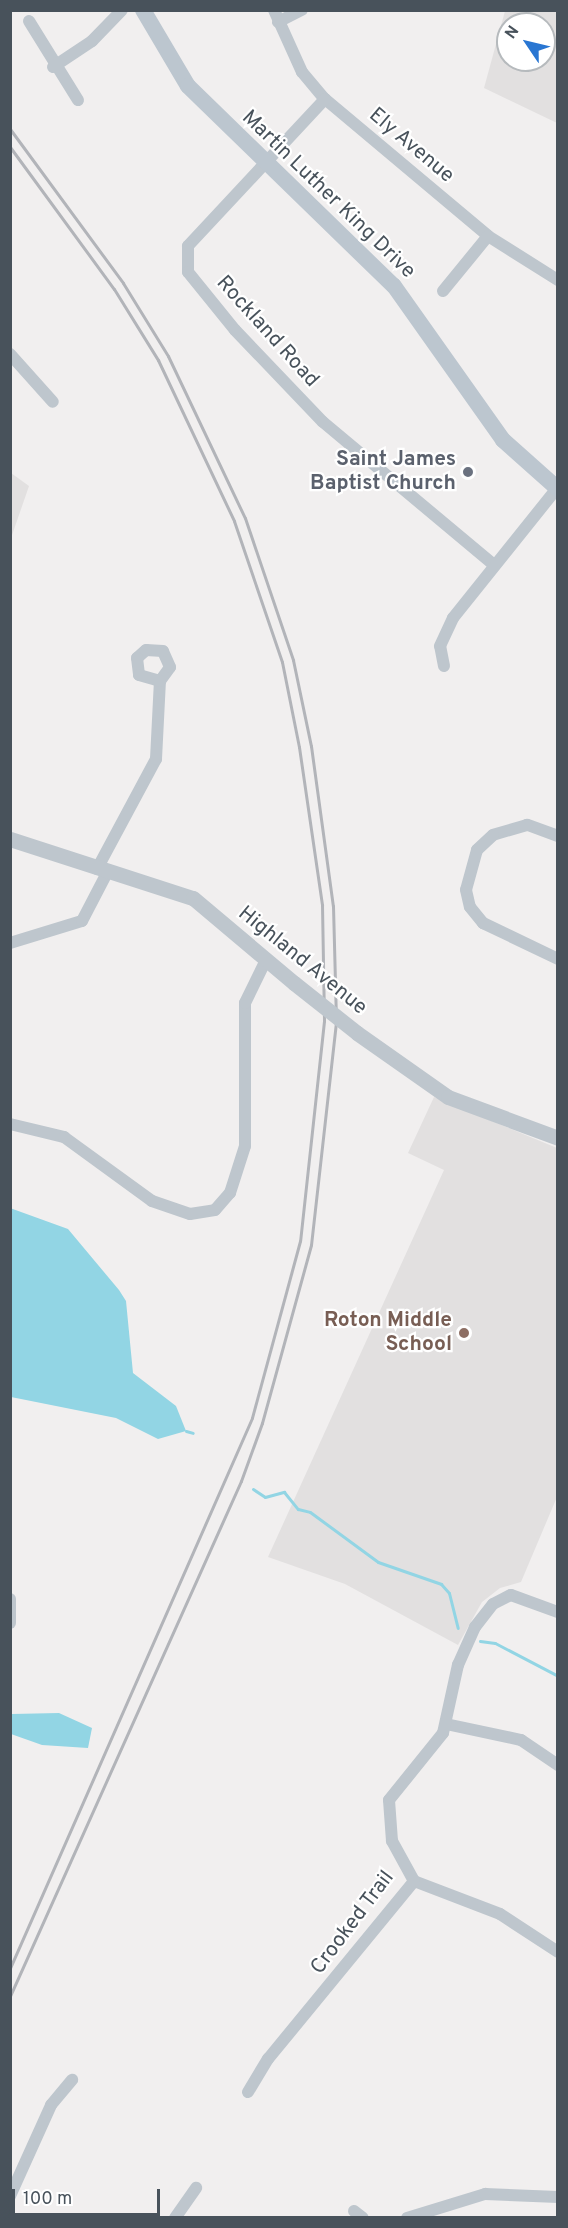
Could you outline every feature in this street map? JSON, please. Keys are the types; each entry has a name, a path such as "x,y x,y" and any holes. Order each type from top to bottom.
{"main road":[{"name":"Martin Luther King Drive","path":"143,10 188,86 394,286 503,440 557,489"}],"street":[{"path":"53,67 92,41 122,10"},
{"path":"276,16 302,10"},
{"name":"Ely Avenue","path":"276,16 302,72 325,99 488,236 558,280"},
{"path":"29,21 53,67 78,100"},
{"name":"Rockland Road","path":"325,99 268,165 188,246 188,272 235,330 324,422 493,564"},
{"path":"443,291 488,236"},
{"path":"10,354 53,402"},
{"path":"444,666 440,646 453,618 493,564 557,489"},
{"path":"10,943 82,921 102,871 156,759 160,681"},
{"path":"558,836 527,825 493,836 477,849 466,890 470,907 483,923 558,959"},
{"name":"Highland Avenue","path":"10,839 102,871 193,898 357,1033 448,1096 558,1138"},
{"path":"10,1124 64,1137 171,1209 198,1214 215,1210 230,1193 245,1146 245,1003 266,960"},
{"name":"Crooked Trail","path":"248,2092 268,2059 414,1881 392,1841 389,1800 446,1724 458,1665 475,1627 493,1604 511,1595 558,1612"},
{"path":"10,1599 10,1623"},
{"path":"446,1724 521,1740 558,1766"},
{"path":"414,1881 500,1914 558,1952"},
{"path":"10,2196 51,2105 72,2080"},
{"path":"175,2217 196,2188"},
{"path":"407,2217 485,2194 558,2197"}],"shaded area":[{"path":"505,11 557,11 557,123 484,88 496,44 496,72 556,72 556,12"},
{"path":"11,473 29,486 11,538"},
{"name":"Roton Middle School","path":"434,1097 557,1148 557,1497 521,1582 500,1588 482,1602 458,1645 345,1584 268,1557 444,1170 408,1153"}],"water":[{"path":"10,1208 68,1229 119,1290 126,1301 133,1373 176,1406 186,1431 158,1439 116,1418 11,1397"},
{"path":"59,1713 92,1728 88,1748 42,1745 11,1734 12,1714"}],"waterway":[{"path":"186,1431 193,1433"},
{"path":"253,1489 265,1497 284,1492 298,1509 310,1512 378,1562 441,1584 449,1593 458,1628"},
{"path":"480,1641 495,1643 558,1676"}],"railway":[{"path":"10,129 123,283 168,356 245,518 293,660 311,746 333,906 336,1022 311,1245 262,1423 241,1481 10,1996"},
{"path":"10,147 114,289 158,360 234,521 282,662 299,747 322,905 324,1021 300,1241 252,1418 10,1968"}],"place":[{"name":"Saint James Baptist Church","path":"468,472"},
{"name":"Roton Middle School","path":"464,1333"}]}
